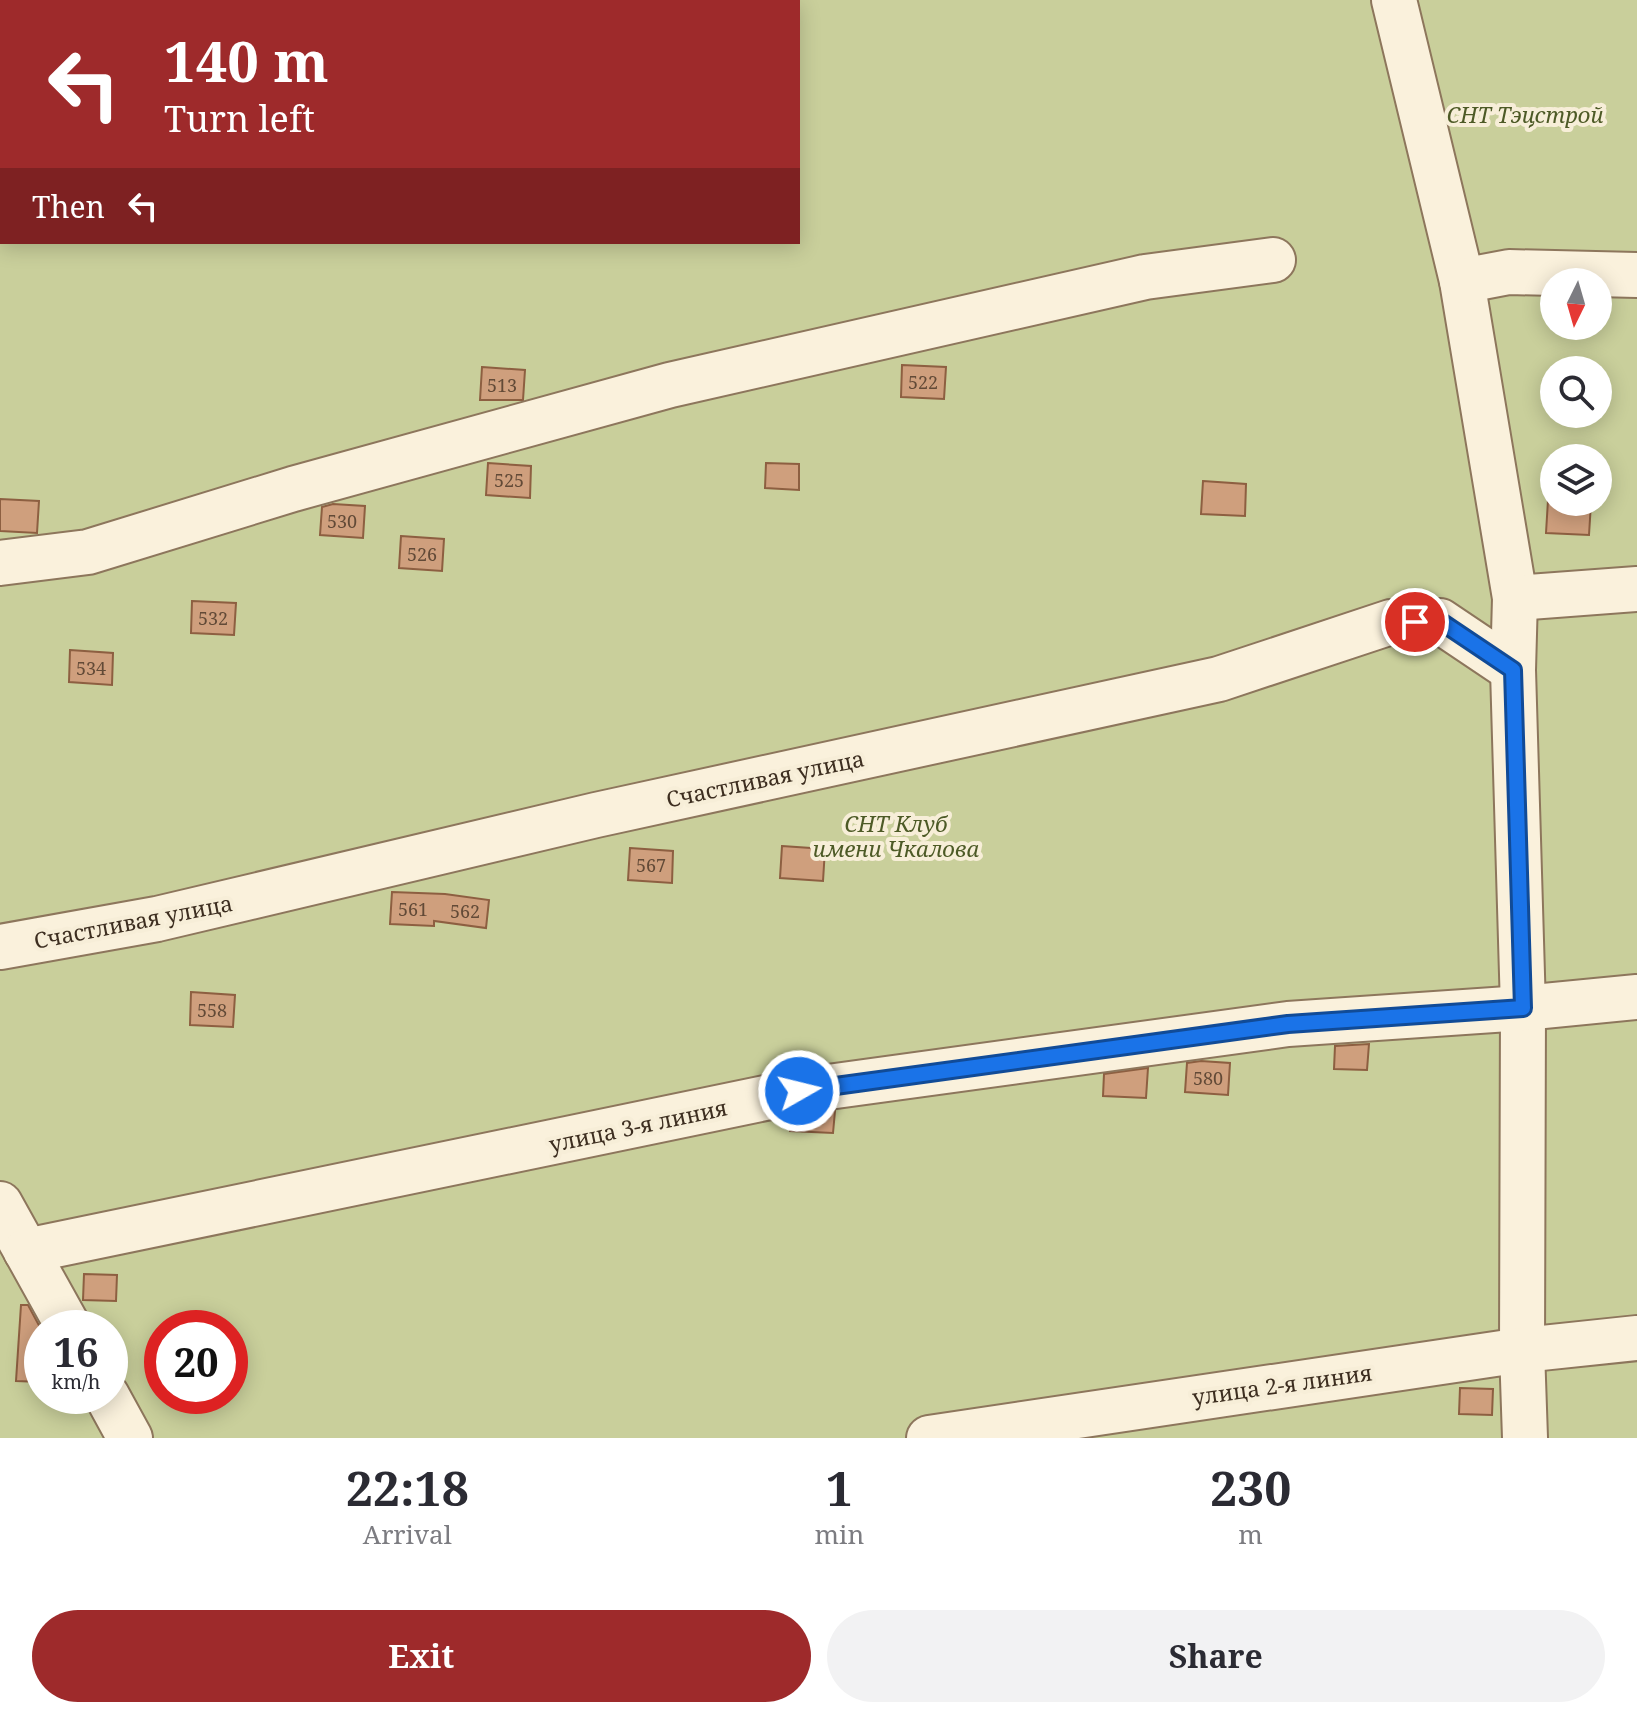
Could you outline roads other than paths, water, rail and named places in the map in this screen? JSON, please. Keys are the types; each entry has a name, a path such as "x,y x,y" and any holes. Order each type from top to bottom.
{"street":[{"path":"1394,0 1462,281 1515,598 1513,670 1523,1008 1522,1350 1525,1438"},
{"path":"0,563 88,552 293,489 670,385 1145,277 1273,260"},
{"path":"1462,281 1509,272 1637,275"},
{"path":"1515,598 1637,589"},
{"name":"Счастливая улица","path":"0,947 157,919 596,815 1219,679 1391,622 1440,621 1513,670"},
{"name":"улица 3-я линия","path":"26,1251 799,1091 1288,1024 1637,997"},
{"path":"0,1204 59,1310"},
{"name":"улица 2-я линия","path":"929,1438 1522,1350 1637,1338"},
{"path":"117,1414 130,1438"}],"park label":[{"name":"СНТ Тэцстрой","path":"1525,114"},
{"name":"СНТ Клуб имени Чкалова","path":"896,836"}]}
